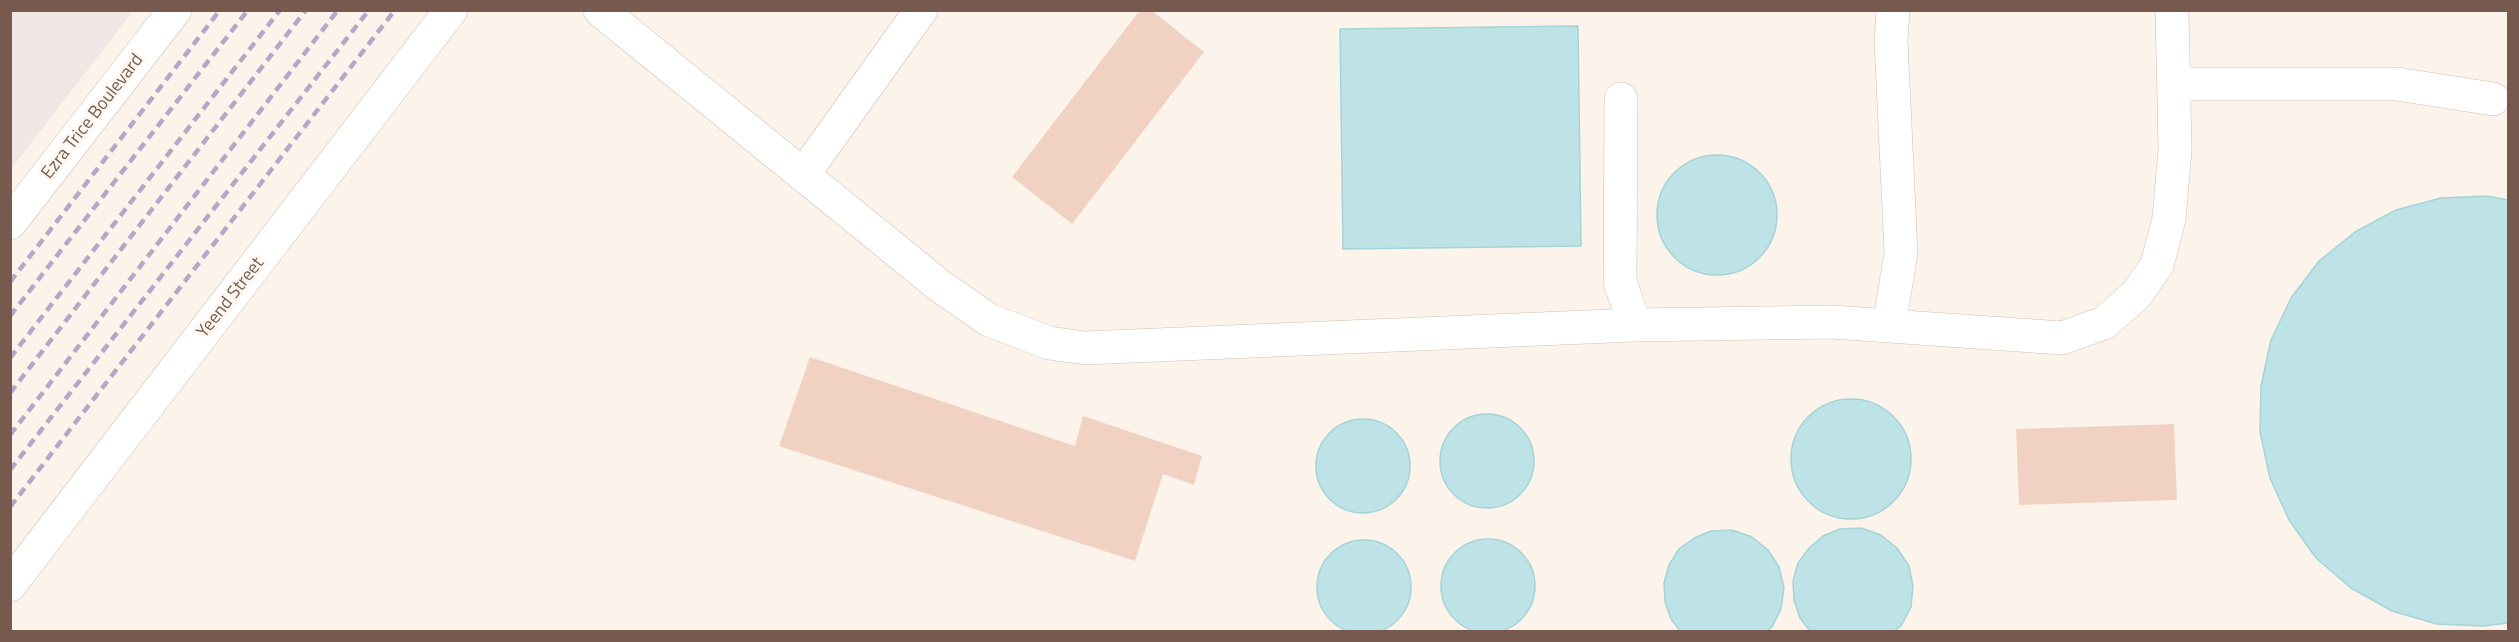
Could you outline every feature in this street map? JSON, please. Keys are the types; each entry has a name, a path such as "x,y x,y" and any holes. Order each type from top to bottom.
{"street":[{"name":"Ezra Trice Boulevard","path":"10,223 175,10"},
{"name":"Yeend Street","path":"10,585 452,10"},
{"path":"600,10 940,286 989,320 1049,343 1085,348 1635,325 1832,322 2062,338 2104,323 2136,295 2157,265 2169,219 2175,150 2172,10"},
{"path":"803,175 921,10"},
{"path":"1889,326 1901,253 1891,41 1893,10"},
{"path":"2174,84 2397,84 2493,99"},
{"path":"1621,99 1620,282 1635,325"}],"shaded area":[{"path":"10,11 133,11 11,169"}],"water":[{"path":"1578,26 1581,246 1343,249 1340,29"},
{"path":"1717,155 1740,160 1759,173 1772,192 1777,215 1772,238 1759,257 1740,270 1717,275 1694,270 1675,257 1662,238 1657,215 1662,192 1675,173 1694,160"},
{"path":"2487,196 2508,200 2508,623 2483,626 2437,624 2392,611 2351,588 2316,558 2289,520 2270,478 2260,432 2261,386 2271,340 2291,298 2319,261 2355,232 2396,210 2441,198"},
{"path":"1851,399 1874,404 1893,417 1906,436 1911,459 1906,482 1893,501 1874,514 1851,519 1828,514 1809,501 1796,482 1791,459 1796,436 1809,417 1828,404"},
{"path":"1487,414 1505,418 1520,428 1530,443 1534,461 1530,479 1520,494 1505,504 1487,508 1469,504 1454,494 1444,479 1440,461 1444,443 1454,428 1469,418"},
{"path":"1363,419 1381,423 1396,433 1406,448 1410,466 1406,484 1396,499 1381,509 1363,513 1345,509 1330,499 1320,484 1316,466 1320,448 1330,433 1345,423"},
{"path":"1861,528 1881,535 1897,548 1909,566 1913,586 1911,607 1901,626 1894,631 1810,631 1800,618 1794,600 1793,581 1798,563 1809,548 1823,536 1840,529"},
{"path":"1732,530 1752,537 1768,550 1779,567 1784,588 1781,609 1772,627 1767,631 1680,631 1671,619 1665,602 1664,583 1669,565 1679,549 1694,538 1711,531"},
{"path":"1488,539 1506,543 1521,553 1531,568 1535,586 1531,604 1521,619 1506,629 1488,633 1470,629 1455,619 1445,604 1441,586 1445,568 1455,553 1470,543"},
{"path":"1364,540 1382,544 1397,554 1407,569 1411,587 1407,605 1397,620 1382,630 1364,634 1346,630 1331,620 1321,605 1317,587 1321,569 1331,554 1346,544"}],"building":[{"path":"1140,10 1151,10 1204,52 1072,224 1012,177"},
{"path":"810,357 1075,446 1083,416 1202,456 1194,485 1163,474 1135,561 779,446"},
{"path":"2174,424 2177,500 2019,505 2016,429"}],"railway":[{"path":"10,282 220,10"},
{"path":"10,316 248,10"},
{"path":"10,358 280,10"},
{"path":"10,393 306,10"},
{"path":"10,435 338,10"},
{"path":"10,470 369,10"},
{"path":"10,507 395,10"}]}
